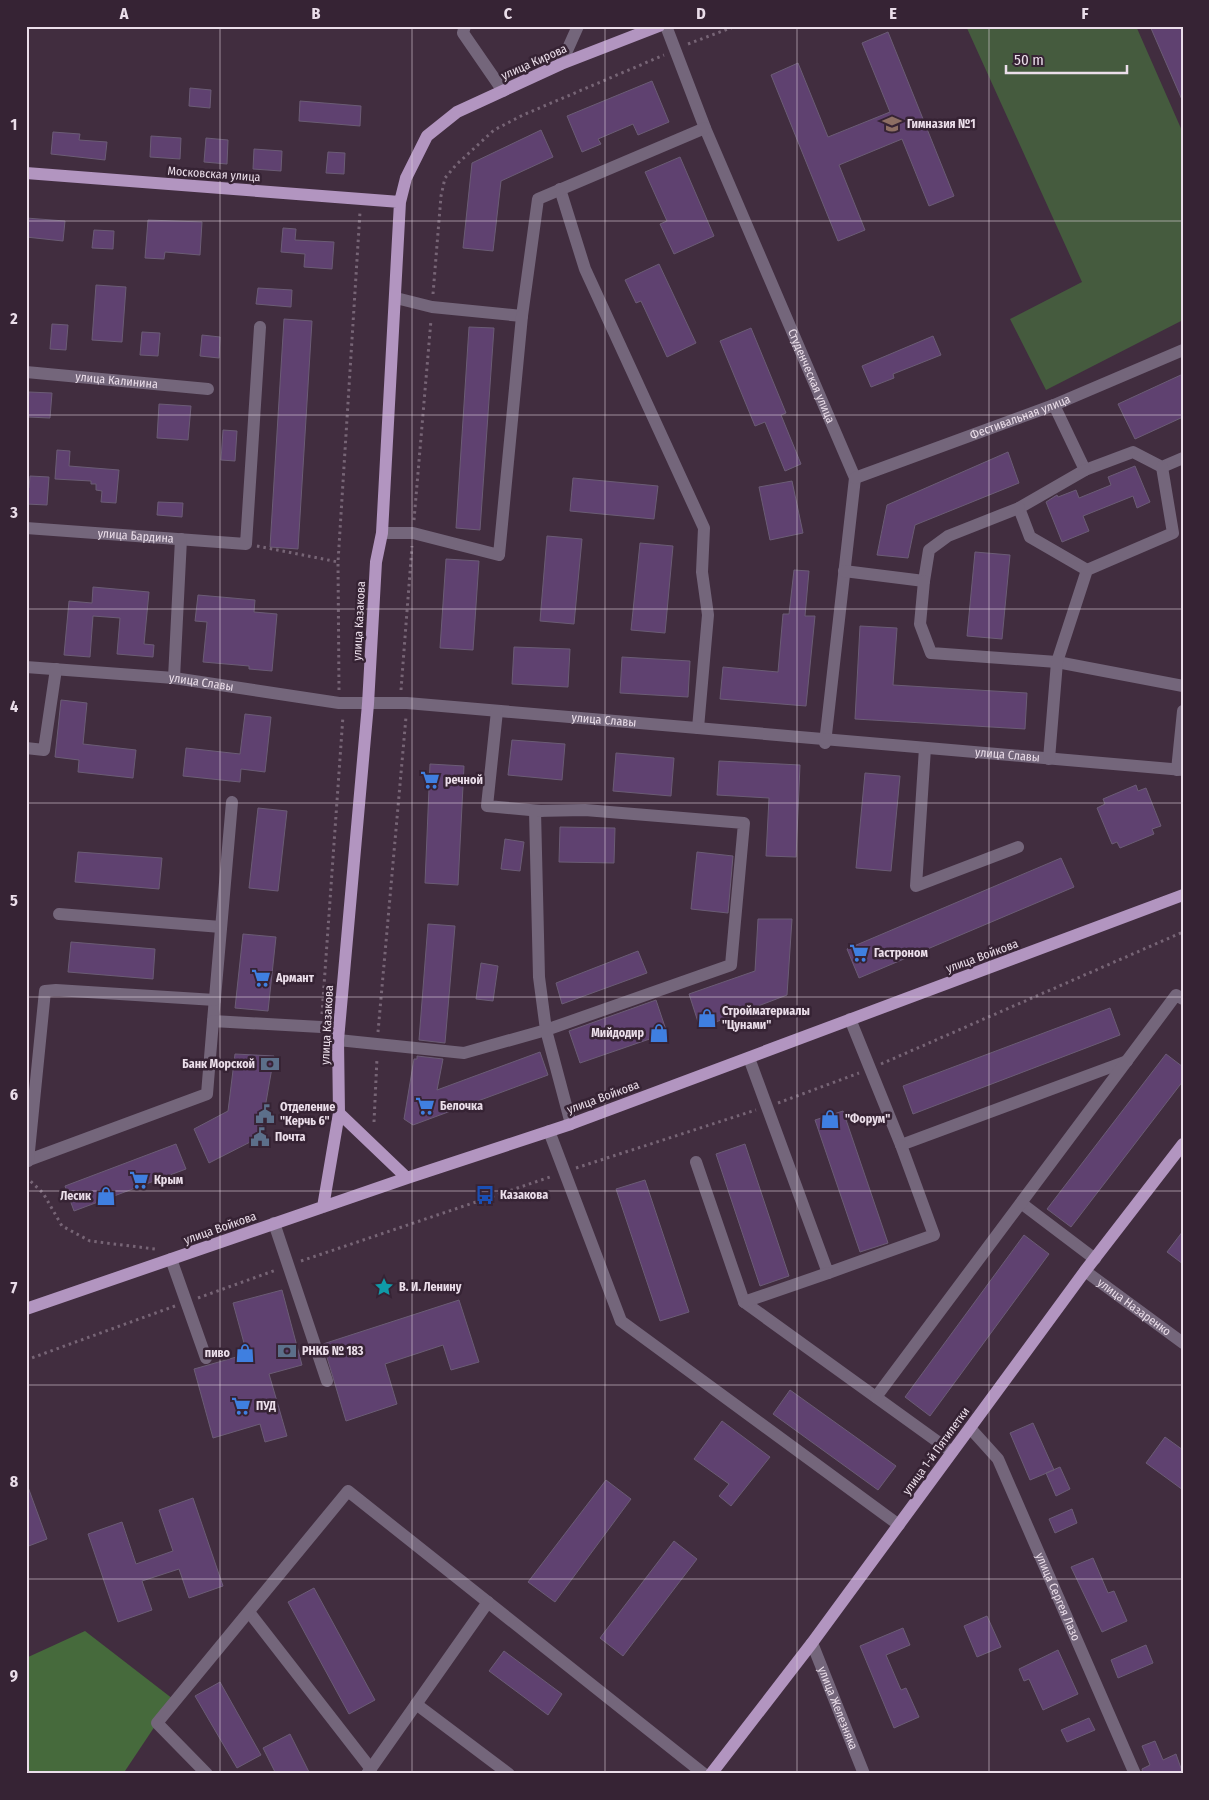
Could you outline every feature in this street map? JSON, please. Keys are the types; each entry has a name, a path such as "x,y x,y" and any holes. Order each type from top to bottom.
{"main road":[{"name":"улица Кирова","path":"426,136 457,112 560,64 659,26"},
{"name":"улица Казакова","path":"323,1207 339,1113 338,1034 368,704 376,562 382,533 400,202 406,178 426,136"},
{"name":"Московская улица","path":"26,173 400,202"},
{"name":"улица Войкова","path":"26,1309 274,1223 571,1124 749,1058 850,1018 1183,895"},
{"path":"339,1113 407,1178"},
{"name":"улица 1-й Пятилетки","path":"711,1774 812,1642 1085,1271 1183,1144"}],"street":[{"path":"560,64 578,26"},
{"name":"Студенческая улица","path":"666,26 705,128 855,478 825,741"},
{"path":"464,30 503,91"},
{"path":"382,533 413,533 499,555 522,316 538,199 705,128"},
{"path":"560,190 585,269 704,528 702,572 708,615 698,728"},
{"path":"396,298 432,307 522,316"},
{"path":"246,544 260,327"},
{"name":"Фестивальная улица","path":"855,478 1054,405 1183,350"},
{"name":"улица Калинина","path":"26,372 208,389"},
{"path":"1054,405 1085,470"},
{"path":"1162,467 1133,452 1085,470 1019,508 948,536 929,550 920,624 931,653 1058,662 1183,686"},
{"path":"1162,467 1183,458"},
{"path":"1049,758 1058,662 1088,570 1173,532 1162,467"},
{"path":"1019,508 1030,537 1088,570"},
{"name":"улица Бардина","path":"26,528 246,544"},
{"path":"174,678 181,539"},
{"path":"844,571 924,581"},
{"name":"улица Славы","path":"26,666 174,678 339,704 407,703 825,741 1180,770"},
{"path":"26,748 44,750 56,669"},
{"path":"497,711 487,806 544,811"},
{"path":"1180,770 1183,711"},
{"path":"925,748 916,886 1018,847"},
{"path":"215,1000 56,990 45,991 27,1161 206,1094 215,1000 232,802"},
{"path":"213,1021 321,1027 338,1034 378,1043 464,1053 546,1030 731,965 744,823 585,810 535,811 539,977 546,1030 571,1124"},
{"path":"60,914 221,927"},
{"path":"876,1397 1176,995 1183,999"},
{"path":"744,1302 934,1235 850,1018"},
{"path":"749,1058 828,1273"},
{"path":"901,1146 1127,1061"},
{"path":"549,1131 621,1321 898,1525"},
{"path":"696,1162 744,1302 952,1452"},
{"path":"1021,1203 1095,1259"},
{"path":"274,1223 327,1381"},
{"path":"171,1259 206,1358"},
{"name":"улица Назаренко","path":"1085,1271 1183,1343"},
{"name":"улица Сергея Лазо","path":"970,1428 998,1459 1135,1774"},
{"path":"208,1774 157,1723 348,1491 704,1774"},
{"path":"249,1612 369,1771 488,1602"},
{"name":"улица Железняка","path":"812,1642 864,1774"},
{"path":"416,1704 509,1774"}],"path":[{"path":"374,1122 378,1043 407,703 400,692 441,196 445,178 456,165 494,130 516,118 675,49 736,26"},
{"path":"321,1027 344,720 339,704 338,562 361,199"},
{"path":"246,544 338,562"},
{"path":"26,1360 289,1265 768,1106 871,1069 1183,932"},
{"path":"26,1177 43,1193 62,1226 90,1241 159,1250"}],"green space":[{"path":"966,26 1136,26 1183,133 1183,320 1046,390 1010,319 1082,282"},
{"path":"85,1631 173,1699 123,1774 26,1774 26,1658"}],"building":[{"path":"1150,26 1180,26 1183,34 1183,102"},
{"name":"Гимназия №1","path":"888,32 954,196 929,206 902,139 839,165 865,230 838,241 771,75 798,63 828,137 890,112 862,43"},
{"path":"652,81 669,122 638,135 633,124 598,139 601,144 582,152 567,116"},
{"path":"190,88 211,90 210,108 189,106"},
{"path":"300,101 361,106 360,126 299,121"},
{"path":"541,130 553,157 501,181 493,251 463,248 472,163"},
{"path":"53,132 80,134 79,140 107,142 105,160 51,154"},
{"path":"151,136 181,138 180,159 150,157"},
{"path":"206,138 228,140 227,164 204,162"},
{"path":"254,149 282,151 281,171 253,169"},
{"path":"328,152 345,153 344,174 326,173"},
{"path":"680,157 714,236 674,254 660,224 667,221 645,172"},
{"path":"26,218 65,221 63,241 26,237"},
{"path":"148,220 202,222 200,255 165,252 164,259 145,258"},
{"path":"283,228 296,229 295,240 334,242 332,269 304,267 305,254 281,252"},
{"path":"94,230 114,231 113,249 92,248"},
{"path":"659,264 696,343 667,357 641,301 636,303 625,280"},
{"path":"96,285 126,287 122,342 92,340"},
{"path":"258,288 292,290 291,307 256,304"},
{"path":"284,319 312,321 298,549 270,547"},
{"path":"52,324 68,325 66,350 50,349"},
{"path":"469,327 494,328 480,530 456,528"},
{"path":"751,328 786,413 781,415 801,464 785,471 765,422 755,426 720,341"},
{"path":"142,332 160,333 158,356 140,355"},
{"path":"202,335 220,337 219,358 200,356"},
{"path":"933,336 941,355 893,374 894,378 871,387 862,366"},
{"path":"1183,374 1183,417 1135,439 1118,404"},
{"path":"29,392 52,393 50,418 27,417"},
{"path":"159,404 191,406 188,440 157,438"},
{"path":"223,430 237,431 235,461 221,460"},
{"path":"57,450 70,451 69,466 119,470 116,503 101,502 102,491 96,490 96,484 91,484 91,481 55,479"},
{"path":"1008,452 1019,483 915,525 908,558 877,555 887,505"},
{"path":"1135,466 1150,502 1137,508 1133,496 1083,516 1089,531 1062,542 1046,502 1057,495 1058,497 1076,490 1079,498 1111,485 1108,477"},
{"path":"30,476 49,477 47,505 26,504 26,488 29,488"},
{"path":"573,478 658,486 654,519 570,511"},
{"path":"792,481 803,533 770,540 759,487"},
{"path":"158,502 183,503 182,517 157,515"},
{"path":"547,536 582,539 574,624 540,621"},
{"path":"640,543 673,546 665,633 631,630"},
{"path":"975,552 1010,555 1002,639 967,636"},
{"path":"446,559 479,561 473,650 440,648"},
{"path":"794,570 809,571 805,616 815,616 806,706 720,699 723,667 778,672 783,614 789,614"},
{"path":"93,587 149,592 144,644 154,645 153,657 117,654 120,618 93,616 90,657 64,655 69,601 92,603"},
{"path":"198,595 255,600 254,612 277,614 272,671 249,669 249,666 203,662 207,622 195,621"},
{"path":"860,626 897,628 893,685 1027,693 1025,729 855,719"},
{"path":"514,647 570,649 568,687 512,684"},
{"path":"622,657 690,661 688,697 620,693"},
{"path":"61,700 87,703 83,744 136,750 133,778 78,772 79,760 55,757"},
{"path":"245,714 271,717 265,772 241,769 240,782 183,776 186,748 240,754"},
{"path":"512,740 565,744 562,780 508,775"},
{"path":"616,753 674,758 671,796 613,791"},
{"path":"719,761 800,765 796,857 766,856 769,798 717,795"},
{"path":"430,764 464,766 458,885 425,883"},
{"path":"865,773 900,776 891,871 856,868"},
{"path":"1136,785 1138,791 1146,788 1161,826 1152,829 1154,834 1120,848 1117,842 1112,844 1097,808 1105,804 1103,799"},
{"path":"258,808 287,811 278,891 249,888"},
{"path":"560,827 615,828 614,863 559,862"},
{"path":"505,839 524,842 520,871 501,869"},
{"path":"78,852 162,858 159,889 75,882"},
{"path":"697,852 733,856 728,913 691,909"},
{"path":"1061,858 1074,887 859,978 847,949"},
{"path":"758,919 792,919 787,995 700,1028 689,994 755,971"},
{"path":"428,924 455,926 445,1043 419,1040"},
{"path":"243,934 276,937 268,1011 235,1008"},
{"path":"71,942 155,949 153,979 68,972"},
{"path":"638,951 647,973 562,1004 556,983"},
{"path":"481,963 498,966 493,1001 476,999"},
{"path":"656,1000 667,1033 580,1063 569,1031"},
{"path":"1110,1008 1120,1035 913,1114 903,1086"},
{"path":"540,1052 548,1075 413,1125 404,1119 414,1059 417,1059 417,1056 443,1059 437,1090"},
{"path":"235,1054 274,1056 260,1137 209,1163 194,1129 228,1111"},
{"path":"1166,1054 1183,1067 1183,1081 1071,1227 1047,1209"},
{"path":"843,1111 888,1243 860,1252 815,1120"},
{"path":"176,1144 186,1169 74,1211 65,1186"},
{"path":"745,1144 789,1276 760,1286 716,1154"},
{"path":"645,1180 689,1312 660,1321 616,1189"},
{"path":"1183,1231 1183,1264 1167,1252"},
{"path":"1024,1235 1049,1254 930,1416 905,1397"},
{"path":"282,1290 302,1365 269,1374 287,1436 265,1442 260,1424 213,1438 194,1369 247,1354 233,1303"},
{"path":"459,1300 479,1362 451,1370 443,1345 385,1364 397,1404 346,1421 323,1344"},
{"path":"790,1390 896,1466 878,1490 773,1414"},
{"path":"722,1421 770,1457 731,1506 719,1496 729,1484 694,1459"},
{"path":"1033,1423 1054,1470 1030,1480 1010,1433"},
{"path":"1165,1437 1183,1450 1183,1490 1146,1463"},
{"path":"1060,1467 1070,1489 1056,1496 1046,1473"},
{"path":"606,1480 631,1499 555,1602 528,1582"},
{"path":"28,1487 47,1539 26,1547 26,1488"},
{"path":"193,1498 223,1586 189,1598 179,1569 142,1581 152,1610 118,1622 88,1534 122,1522 136,1564 173,1551 159,1510"},
{"path":"1072,1509 1077,1523 1055,1533 1049,1519"},
{"path":"674,1541 697,1559 623,1656 600,1638"},
{"path":"1093,1558 1108,1593 1114,1591 1127,1621 1102,1632 1071,1567"},
{"path":"314,1588 375,1700 349,1714 288,1602"},
{"path":"987,1616 1001,1647 977,1657 964,1626"},
{"path":"903,1628 910,1645 886,1655 901,1690 906,1688 919,1717 894,1728 860,1646"},
{"path":"1146,1645 1153,1663 1118,1678 1111,1660"},
{"path":"1058,1650 1078,1694 1043,1710 1029,1679 1024,1681 1019,1669"},
{"path":"504,1651 562,1694 548,1715 489,1671"},
{"path":"220,1682 261,1755 237,1768 195,1696"},
{"path":"1089,1718 1095,1730 1067,1742 1061,1730"},
{"path":"290,1734 310,1774 276,1774 263,1748"},
{"path":"1155,1741 1163,1760 1176,1754 1183,1774 1143,1774 1142,1769 1150,1765 1142,1746"}],"place":[{"name":"Гимназия №1","path":"892,124"},
{"name":"речной","path":"430,780"},
{"name":"Гастроном","path":"859,953"},
{"name":"Армант","path":"261,978"},
{"name":"Стройматериалы \"Цунами\"","path":"707,1018"},
{"name":"Мийдодир","path":"659,1033"},
{"name":"Банк Морской","path":"270,1064"},
{"name":"Белочка","path":"425,1106"},
{"name":"Отделение \"Керчь 6\"","path":"265,1114"},
{"name":"\"Форум\"","path":"830,1119"},
{"name":"Почта","path":"260,1137"},
{"name":"Крым","path":"139,1180"},
{"name":"Казакова","path":"485,1195"},
{"name":"Лесик","path":"106,1196"},
{"name":"В. И. Ленину","path":"384,1287"},
{"name":"РНКБ № 183","path":"287,1351"},
{"name":"пиво","path":"245,1353"},
{"name":"ПУД","path":"241,1406"}]}
